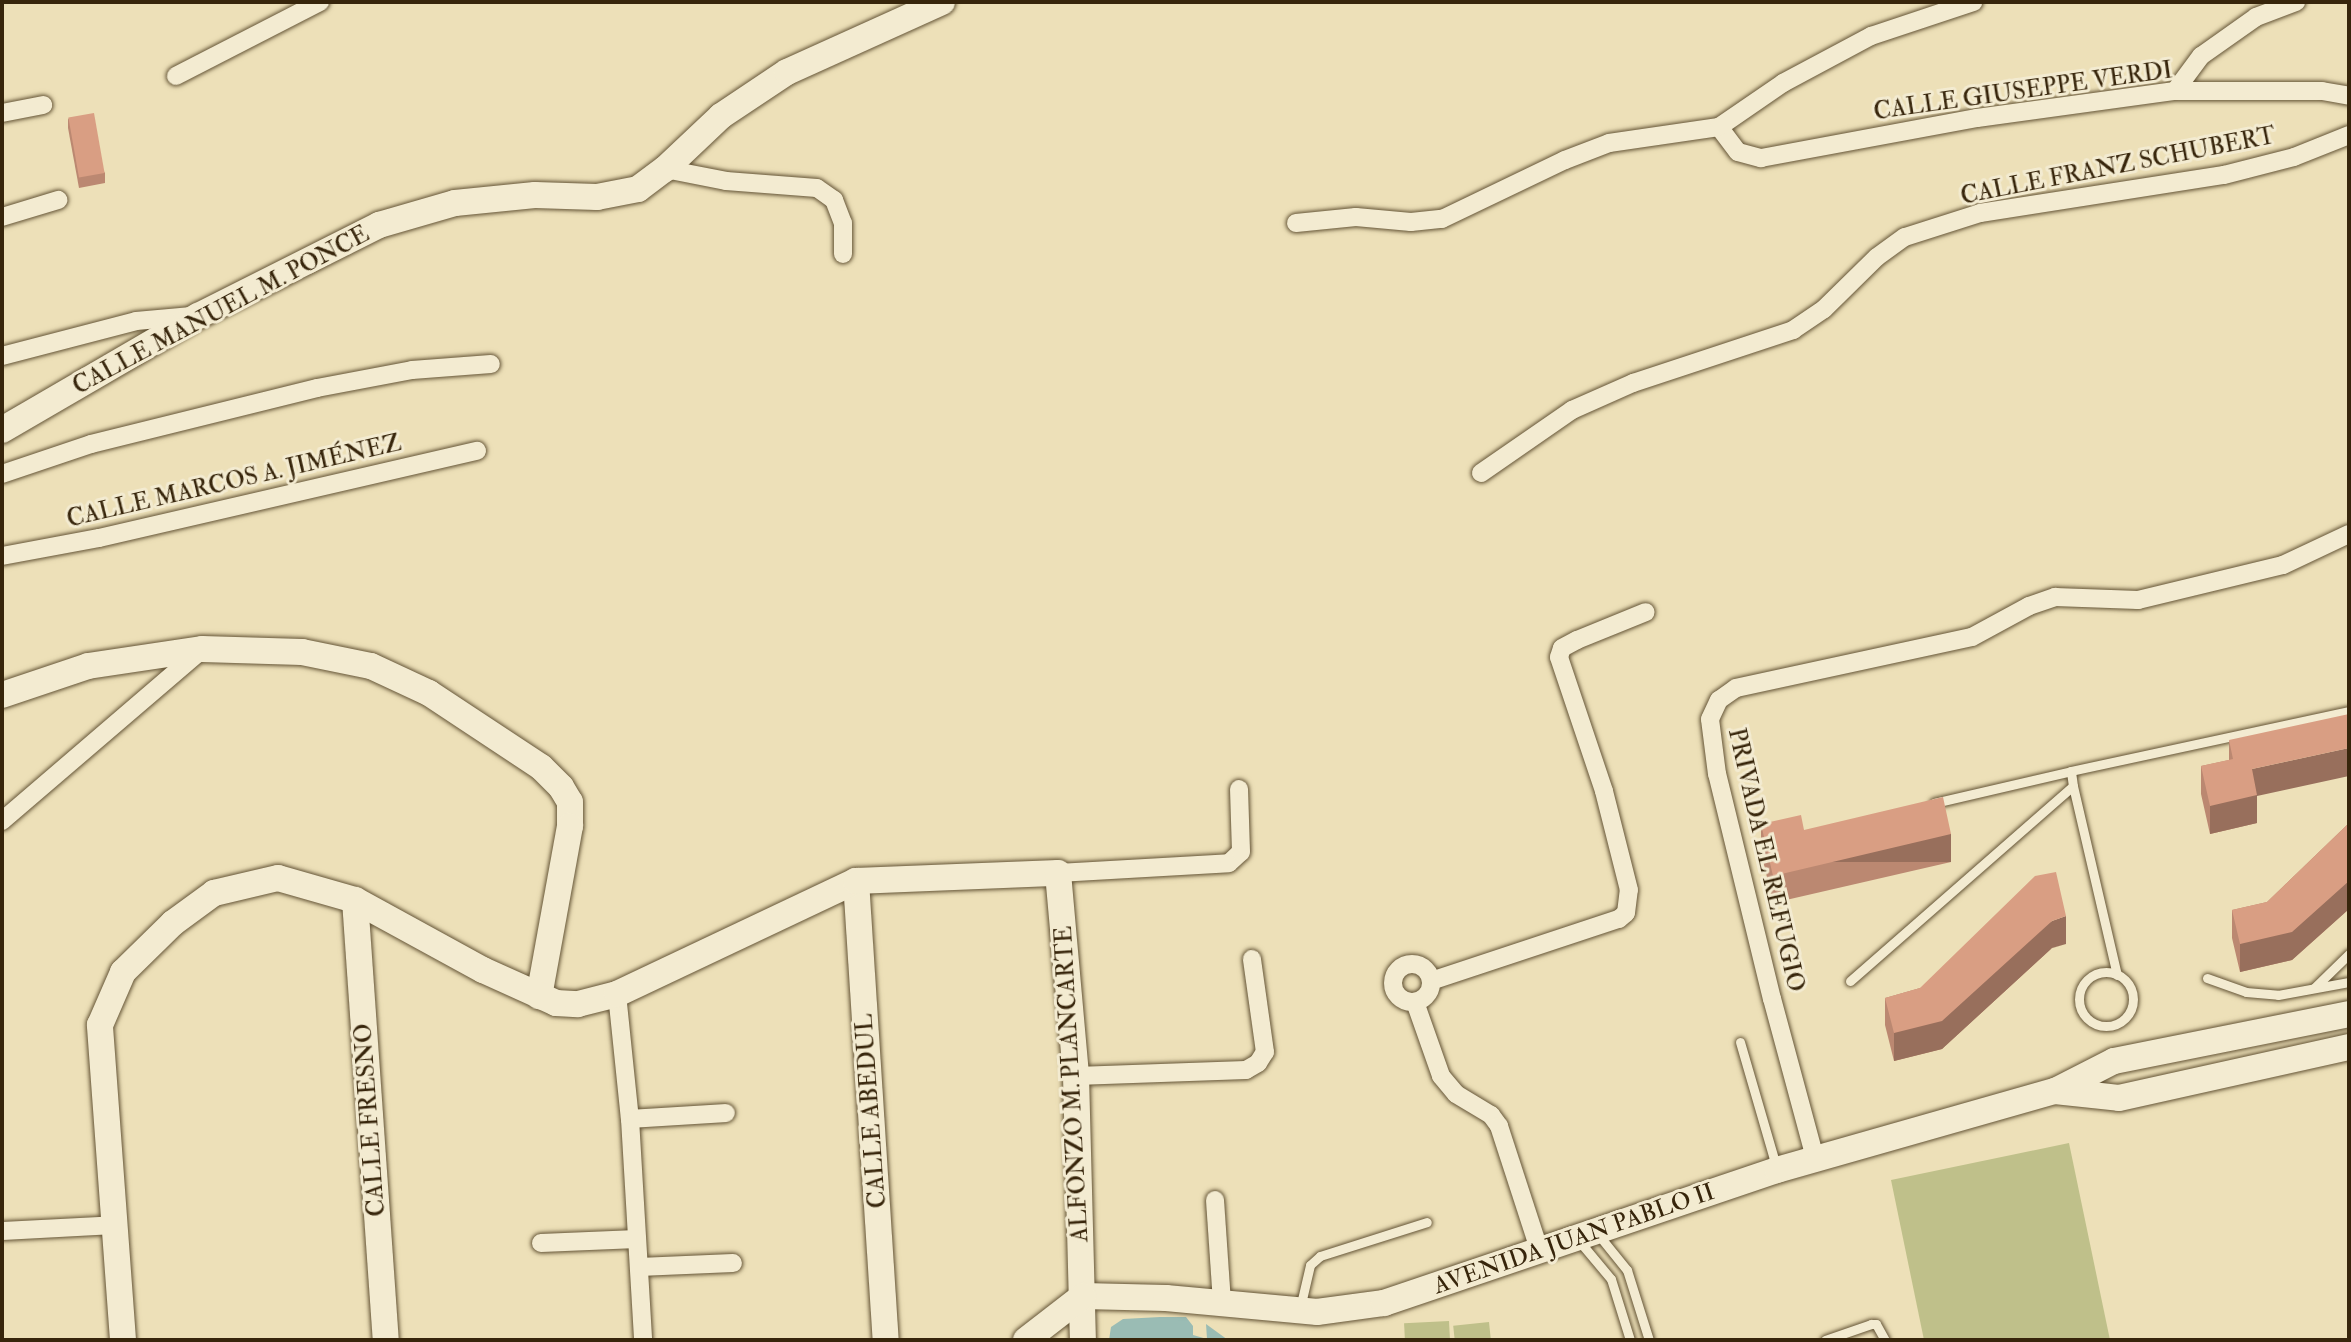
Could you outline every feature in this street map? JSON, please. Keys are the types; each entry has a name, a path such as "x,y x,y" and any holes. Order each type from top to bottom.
{"street":[{"path":"176,76 320,2"},
{"path":"665,169 721,116 787,72 942,2"},
{"path":"1296,223 1356,217 1411,222 1442,219 1565,160 1609,143 1719,127 1783,83 1871,36 1973,2"},
{"path":"2175,91 2201,56 2256,17 2296,2"},
{"name":"CALLE GIUSEPPE VERDI","path":"1719,127 1738,152 1761,158 1977,118 2175,91 2322,91 2349,96"},
{"path":"2,113 43,105"},
{"name":"CALLE FRANZ SCHUBERT","path":"1481,473 1572,410 1633,383 1793,330 1824,309 1877,257 1905,237 1980,213 2224,175 2294,157 2349,135"},
{"path":"665,169 726,181 817,188 834,200 843,223 843,254"},
{"name":"CALLE MANUEL M. PONCE","path":"2,430 198,316 379,225 440,207 535,195 597,197 638,189 665,169"},
{"path":"2,217 58,200"},
{"path":"2,356 136,321 198,316"},
{"path":"2,474 91,444 317,388 412,370 491,364"},
{"name":"CALLE MARCOS A. JIMÉNEZ","path":"2,556 99,538 477,451"},
{"name":"PRIVADA EL REFUGIO","path":"1815,1158 1717,774 1710,719 1719,700 1736,688 1972,637 2029,606 2055,597 2138,600 2283,565 2349,534"},
{"path":"1431,981 1619,919 1626,913 1629,890 1604,791 1559,657 1562,648 1577,640 1646,612"},
{"path":"2,821 118,717 202,649"},
{"path":"2,695 88,666 202,649 302,652 371,666 429,693 541,767 561,787 570,802 570,826 539,996"},
{"path":"123,1340 100,1025 123,972 173,923 214,893 278,878 355,900 483,970 556,1003 578,1004 617,994 856,881 1229,863 1241,852 1239,789"},
{"name":"ALFONZO M. PLANCARTE","path":"1058,873 1076,1076 1083,1340"},
{"name":"CALLE ABEDUL","path":"856,881 886,1340"},
{"name":"CALLE FRESNO","path":"355,900 386,1340"},
{"path":"1076,1076 1246,1070 1258,1063 1265,1052 1252,959"},
{"path":"1408,965 1419,966 1431,981 1429,992 1415,1002 1406,1002 1396,994 1393,982 1397,971 1408,965"},
{"path":"617,994 630,1119 643,1340"},
{"path":"1415,1002 1441,1076 1456,1094 1491,1115 1499,1126 1540,1252"},
{"name":"AVENIDA JUAN PABLO II","path":"1083,1296 1125,1295 1317,1312 1384,1303 1777,1170 2055,1091 2114,1061 2349,1014"},
{"name":"AVENIDA JUAN PABLO II","path":"2055,1091 2119,1098 2349,1047"},
{"path":"630,1119 726,1113"},
{"path":"1215,1200 1222,1304"},
{"path":"2,1231 115,1225"},
{"path":"541,1243 637,1239"},
{"path":"639,1267 733,1263"},
{"path":"1026,1340 1083,1296"}],"lane":[{"path":"1917,807 2349,711"},
{"path":"2071,771 2117,975 2130,987 2129,1013 2107,1026 2090,1022 2080,1007 2080,990 2092,976 2117,975"},
{"path":"1850,981 2073,786"},
{"path":"2314,988 2349,954"},
{"path":"2207,978 2246,992 2278,995 2349,982"},
{"path":"1740,1042 1777,1170"},
{"path":"1300,1311 1310,1265 1320,1256 1427,1222"},
{"path":"1587,1236 1611,1279 1630,1340"},
{"path":"1587,1236 1627,1270 1649,1340"},
{"path":"1825,1340 1876,1324 1885,1340"}],"green space":[{"path":"2069,1143 2110,1340 1924,1340 1891,1180"},
{"path":"1449,1321 1450,1340 1405,1340 1404,1323"},
{"path":"1489,1322 1491,1340 1455,1340 1453,1326"}],"water":[{"path":"1186,1317 1193,1326 1193,1335 1207,1339 1206,1324 1228,1340 1109,1340 1111,1327 1123,1319"}],"building":[{"path":"94,113 105,173 79,178 68,118"},
{"path":"2349,714 2349,748 2252,769 2257,795 2210,806 2201,766 2233,759 2229,740"},
{"path":"1943,797 1951,834 1773,876 1761,824 1801,815 1804,830"},
{"path":"2349,823 2349,881 2292,932 2240,944 2232,910 2267,902"},
{"path":"2056,872 2066,916 2052,921 1942,1021 1894,1033 1885,998 1920,988 2035,876"}]}
